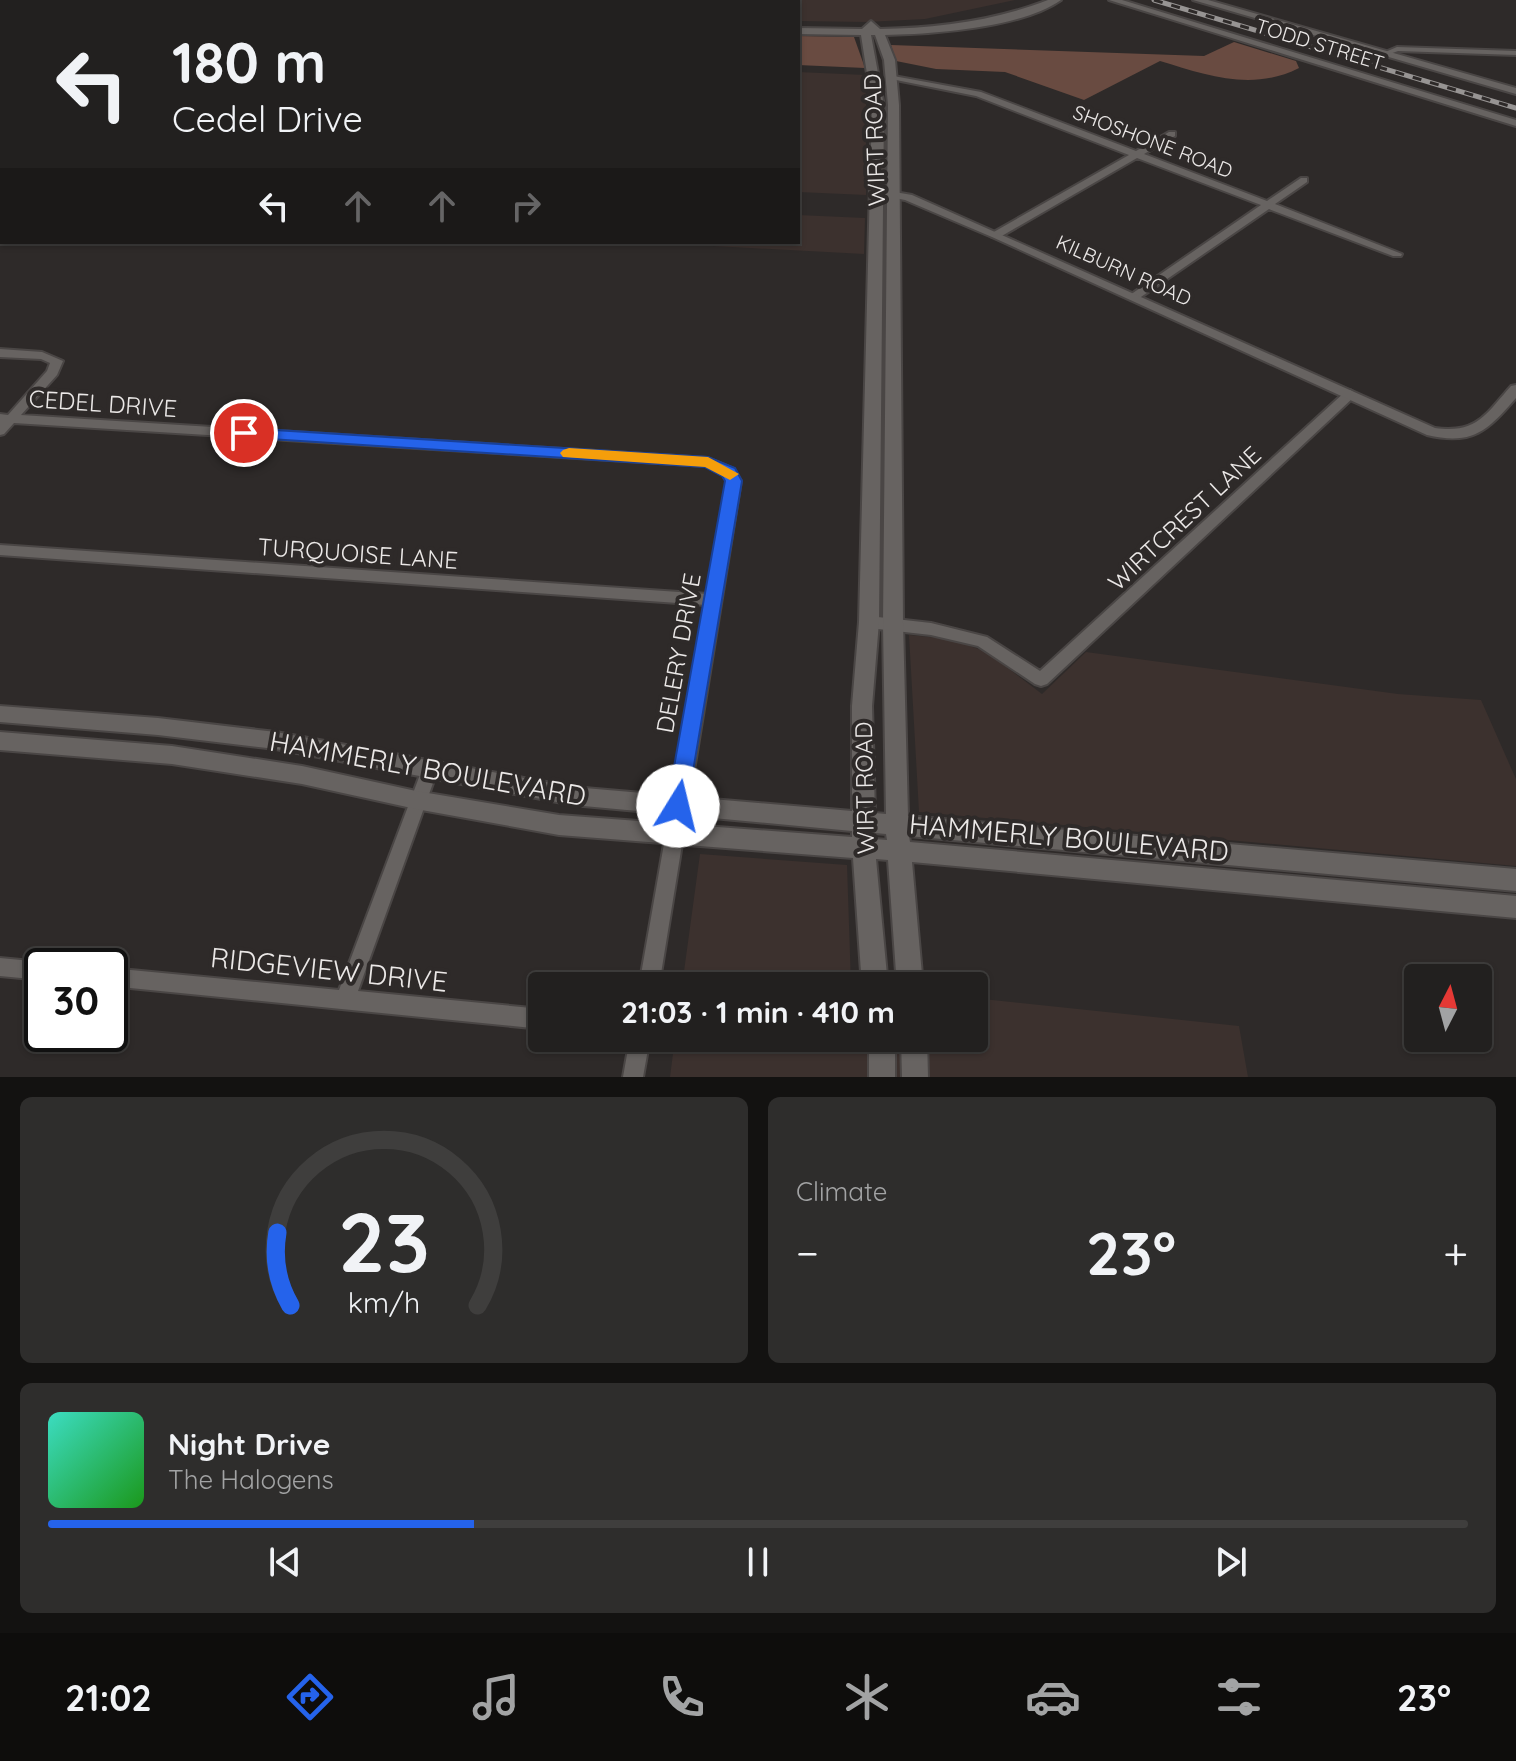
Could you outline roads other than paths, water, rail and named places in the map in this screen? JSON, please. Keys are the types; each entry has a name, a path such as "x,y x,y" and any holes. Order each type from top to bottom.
{"main road":[{"path":"800,24 872,30 988,11 1028,0"},
{"path":"800,31 956,25 1000,17 1056,0"},
{"path":"1198,0 1516,91"},
{"path":"1216,0 1282,22"},
{"path":"988,11 1000,17"},
{"name":"WIRT ROAD","path":"872,30 891,77 869,622 862,706 864,850 874,972"},
{"name":"WIRT ROAD","path":"872,30 887,193 897,826 909,972"},
{"name":"HAMMERLY BOULEVARD","path":"0,714 138,725 316,747 429,772 573,796 1515,883"},
{"path":"121,750 138,725"},
{"name":"HAMMERLY BOULEVARD","path":"0,741 172,755 302,775 416,800 559,825 900,851 1516,907"},
{"path":"1218,854 1223,881"},
{"path":"882,1052 882,1077"},
{"path":"914,1052 915,1077"}],"street":[{"name":"TODD STREET","path":"1113,0 1516,123"},
{"path":"1387,53 1397,49 1516,53"},
{"name":"SHOSHONE ROAD","path":"891,77 978,94 1397,254"},
{"path":"996,235 1172,134"},
{"path":"1134,297 1304,180"},
{"name":"KILBURN ROAD","path":"887,193 996,235 1350,394"},
{"path":"0,353 42,356 57,361 53,372 5,418 0,431"},
{"path":"1350,394 1432,432 1453,436 1473,434 1516,389"},
{"name":"WIRTCREST LANE","path":"869,622 893,623 982,641 1041,680 1350,394"},
{"name":"CEDEL DRIVE","path":"5,418 708,462 729,472"},
{"name":"DELERY DRIVE","path":"651,972 734,481 729,472"},
{"name":"TURQUOISE LANE","path":"0,550 713,600"},
{"path":"346,998 416,800 429,772"},
{"path":"0,967 24,969"},
{"name":"RIDGEVIEW DRIVE","path":"128,979 528,1018"},
{"path":"633,1077 637,1052"}],"railway":[{"path":"1154,0 1516,108"}]}
